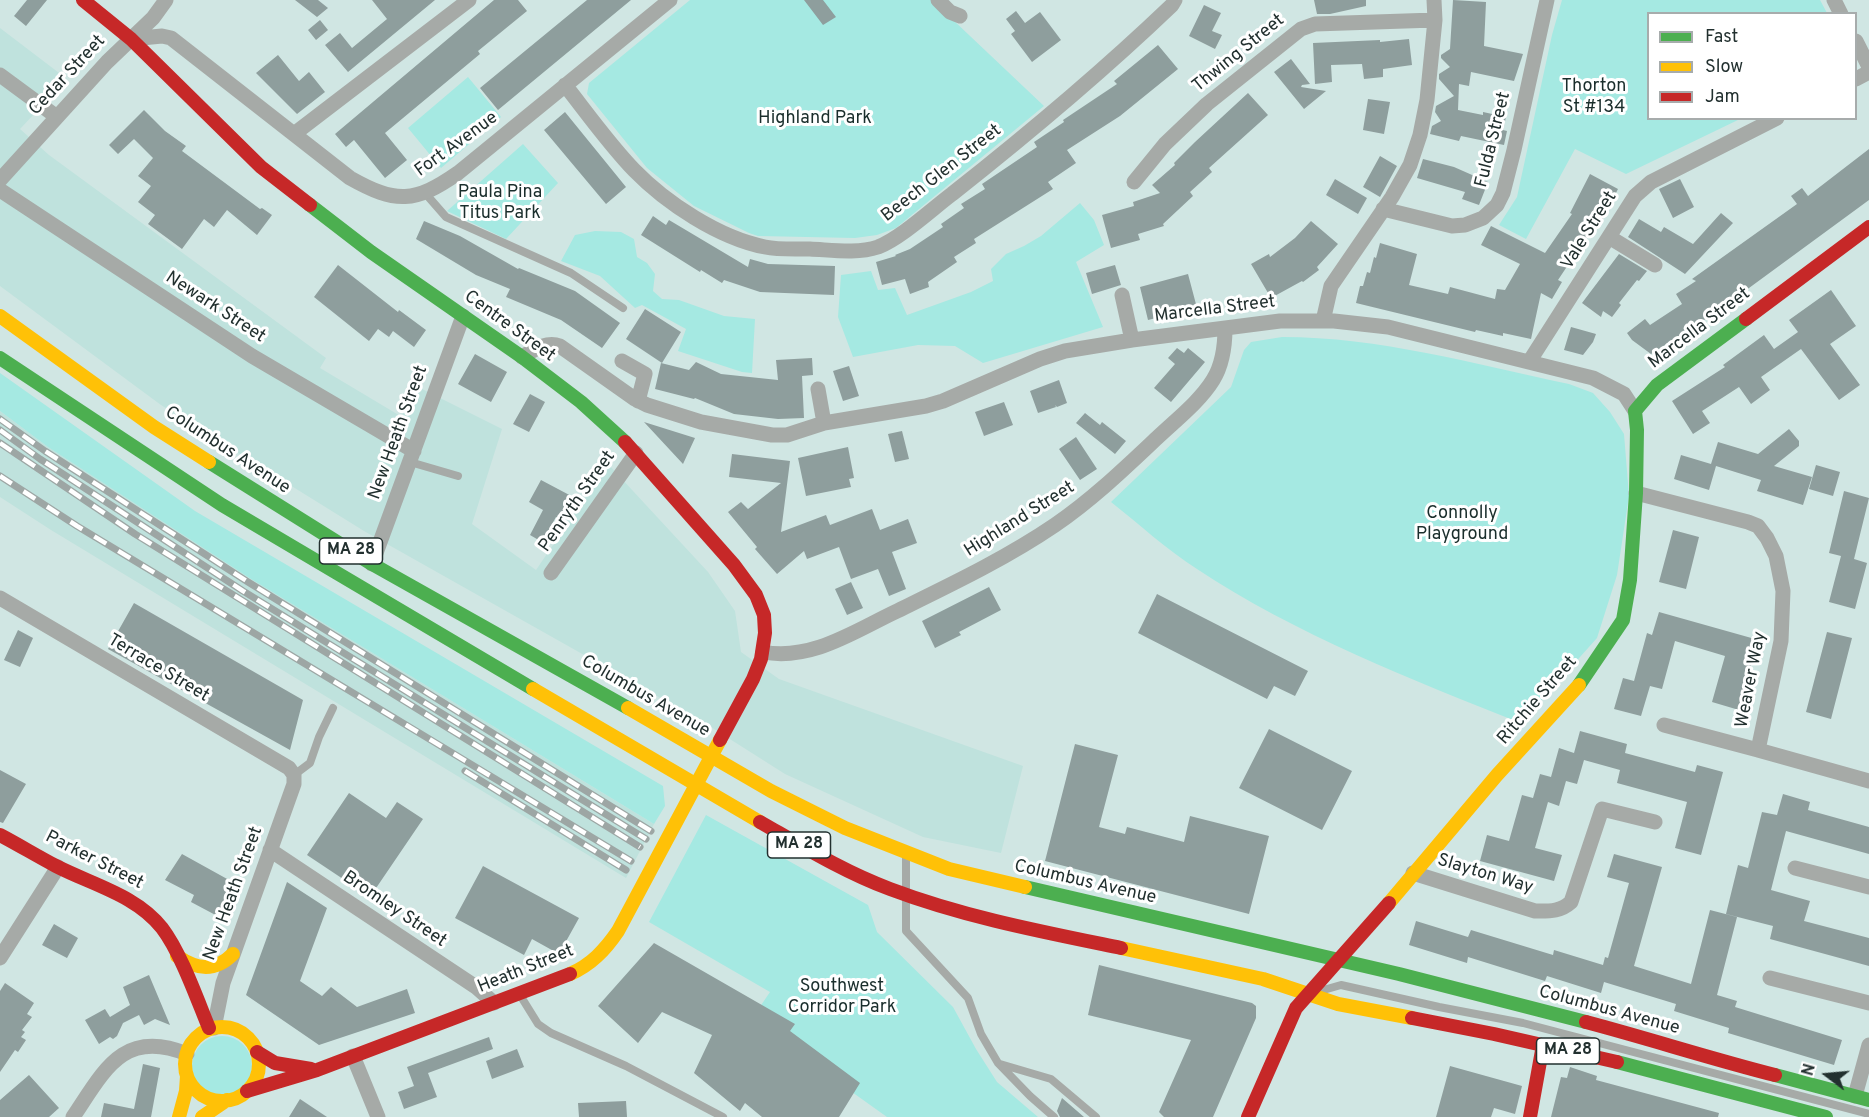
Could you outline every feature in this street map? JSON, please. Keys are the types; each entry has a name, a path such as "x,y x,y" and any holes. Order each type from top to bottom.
{"main road":[{"name":"Centre Street","path":"83,0 131,39 261,167 371,252 522,357 581,402 636,453 734,565 756,596 765,621 763,652 753,679 712,757"},
{"name":"Marcella Street","path":"1635,411 1657,385 1869,227"},
{"name":"Columbus Avenue","path":"0,316 154,427 372,564 807,811 906,854 957,871 1340,972 1651,1039 1712,1059 1862,1098"},
{"name":"MA 28","path":"0,358 222,505 829,862 905,895 945,908 1053,934 1253,977 1360,1009 1543,1045 1626,1064 1826,1117"},
{"name":"Ritchie Street","path":"1340,972 1358,939 1413,873 1497,775 1582,682 1623,620 1630,580 1636,493 1635,411"},
{"name":"Heath Street","path":"247,1091 317,1070 574,973 605,950 624,922 712,757"},
{"name":"Parker Street","path":"0,835 58,867 92,880 141,907 163,929 211,1028"},
{"path":"177,956 196,967 211,968 223,964 234,954"},
{"path":"1248,1117 1292,1015 1307,995 1340,972"},
{"path":"179,1117 186,1091 187,1054 195,1039 211,1028 235,1030 244,1035 257,1052 275,1063 317,1070"},
{"path":"1530,1117 1543,1045"},
{"path":"202,1117 227,1100 247,1091 258,1073 257,1052"},
{"path":"187,1076 198,1091 206,1097 227,1100"}],"street":[{"name":"Cedar Street","path":"0,180 106,62 153,18 166,0"},
{"path":"294,134 469,0"},
{"name":"Fort Avenue","path":"131,39 162,36 171,38 350,178 371,190 391,196 408,196 435,189 458,173 670,0"},
{"path":"939,0 950,12 960,16"},
{"name":"Beech Glen Street","path":"565,85 634,170 685,210 725,234 768,248 866,250 879,246 904,231 969,180 1126,49 1175,0"},
{"path":"1323,321 1331,286 1383,210 1410,165 1420,135 1427,100 1435,20 1434,0"},
{"name":"Fulda Street","path":"1383,210 1452,226 1465,225 1483,218 1497,205 1508,175 1547,0"},
{"name":"Thwing Street","path":"1134,182 1166,144 1207,104 1301,29 1315,24 1435,20"},
{"path":"1857,43 1869,67"},
{"path":"0,75 57,117"},
{"name":"Vale Street","path":"1529,362 1635,196 1651,182 1773,120"},
{"name":"Newark Street","path":"0,190 252,356 412,456"},
{"path":"1609,237 1655,265"},
{"path":"1122,295 1132,340"},
{"name":"New Heath Street","path":"372,564 463,316"},
{"name":"Marcella Street","path":"522,357 552,343 561,346 638,401 701,422 772,435 787,435 824,423 926,406 1055,354 1132,340 1280,321 1323,321 1388,327 1593,378 1624,394 1635,411"},
{"name":"Highland Street","path":"763,652 800,653 832,643 1005,556 1057,523 1119,474 1194,402 1213,380 1221,364 1225,346 1225,328"},
{"path":"622,361 645,374 638,401"},
{"path":"819,389 824,423"},
{"name":"Penryth Street","path":"551,573 636,453"},
{"name":"Weaver Way","path":"1636,493 1722,514 1758,526 1776,556 1783,591 1781,641 1758,750 1869,781"},
{"name":"Terrace Street","path":"0,598 289,768 294,775"},
{"path":"1664,725 1758,750"},
{"name":"New Heath Street","path":"211,1028 219,998 294,784 294,775"},
{"name":"Slayton Way","path":"1413,873 1536,911 1554,911 1565,907 1570,902 1602,809 1655,822"},
{"name":"Bromley Street","path":"270,850 476,987 494,1003"},
{"path":"0,958 58,867"},
{"path":"1795,868 1869,887"},
{"path":"1770,978 1869,1003"},
{"path":"1862,1098 1869,1045"},
{"path":"73,1117 105,1071 119,1057 128,1052 154,1046 171,1048 187,1054"},
{"path":"353,1056 378,1117"}],"lane":[{"path":"425,193 446,217 570,273 623,308"},
{"path":"412,456 458,476"},
{"path":"294,775 310,763 333,708"},
{"path":"906,854 906,931 962,990 973,1008 981,1034 998,1063 1024,1091 1054,1117"},
{"name":"Columbus Avenue","path":"1307,995 1340,972 1450,1010 1529,1024 1869,1114"},
{"path":"519,994 538,1024 551,1033 626,1066 723,1117"},
{"path":"998,1063 1051,1079 1096,1117"}],"shaded area":[{"path":"0,28 67,79 20,129 49,155 326,358 320,368 402,417 416,386 502,429 472,524 536,570 608,464 708,572 735,611 741,652 779,679 1023,766 1001,853 923,837 785,774 703,722 364,531 161,405 0,286"},
{"path":"0,411 48,447 251,579 654,824 626,878 0,497"}],"green space":[{"name":"Highland Park","path":"690,0 932,0 1044,106 896,228 877,235 855,238 758,236 694,206 647,168 587,94 589,83"},
{"name":"Thorton St #134","path":"1562,0 1820,0 1826,12 1647,12 1647,120 1738,120 1626,174 1575,149 1526,239 1499,225 1517,197 1552,35"},
{"path":"468,77 501,117 441,168 408,128"},
{"name":"Paula Pina Titus Park","path":"523,144 558,183 506,239 447,211"},
{"path":"1080,203 1094,220 1104,245 1076,262 1103,327 983,363 955,346 918,345 853,357 838,317 841,275 871,271 878,290 895,288 907,315 971,292 993,281 991,269 1006,254 1041,236"},
{"path":"595,231 621,232 634,239 637,257 647,263 655,274 653,291 662,299 679,300 724,316 755,319 752,373 742,372 678,351 686,329 642,305 635,308 600,276 561,261 575,235"},
{"name":"Connolly Playground","path":"1282,337 1318,338 1390,347 1462,360 1569,384 1593,393 1610,412 1624,434 1629,496 1617,575 1597,638 1521,723 1396,673 1314,635 1235,593 1186,562 1111,502 1231,387 1244,350 1251,342"},
{"path":"0,373 195,511 663,786 665,806 654,824 251,579 48,447 0,411"},
{"name":"Southwest Corridor Park","path":"706,815 868,905 877,932 953,1007 997,1082 1038,1117 887,1117 751,1020 770,992 649,922"},
{"path":"216,1036 228,1036 239,1041 247,1049 252,1066 250,1078 239,1091 228,1096 216,1096 205,1091 197,1083 192,1072 192,1060 197,1049 205,1041"}],"building":[{"path":"27,0 47,0 26,26 14,16"},
{"path":"295,0 318,0 328,8 317,17"},
{"path":"372,0 435,0 348,72 325,45 340,33 352,48 387,19"},
{"path":"494,0 518,0 527,11 478,51 480,54 385,133 407,160 385,178 354,140 346,147 335,134"},
{"path":"587,0 631,0 498,110 480,88"},
{"path":"804,0 823,0 836,17 823,25"},
{"path":"1314,0 1366,0 1366,6 1330,14 1317,14"},
{"path":"1453,0 1486,2 1484,46 1523,54 1514,81 1471,72 1469,86 1459,84 1458,110 1506,117 1503,130 1507,131 1504,145 1461,136 1459,141 1430,134 1432,126 1441,121 1435,112 1436,106 1454,96 1439,79 1439,74 1450,67 1441,55 1450,49"},
{"path":"1204,5 1221,13 1212,31 1222,35 1215,49 1189,36"},
{"path":"1016,11 1025,23 1040,12 1061,40 1032,62 1011,34 1015,31 1006,19"},
{"path":"320,20 328,30 316,40 308,30"},
{"path":"1409,39 1412,65 1383,69 1383,77 1364,79 1362,64 1331,65 1332,82 1315,84 1313,43"},
{"path":"1158,45 1178,69 1120,116 1067,150 1076,163 1048,182 1053,189 974,239 976,243 954,257 957,262 928,282 929,287 910,294 905,279 882,285 876,262 910,249 943,227 941,224 964,208 961,204 985,189 982,184 1037,147 1034,142 1064,122 1063,120 1117,84 1114,81"},
{"path":"278,55 299,81 309,72 325,92 297,114 256,73"},
{"path":"1291,59 1310,84 1301,87 1326,91 1304,109 1274,72"},
{"path":"1248,93 1268,115 1209,168 1212,172 1190,192 1193,196 1163,224 1164,226 1138,234 1140,240 1111,248 1102,215 1134,206 1133,202 1160,193 1152,185"},
{"path":"1368,99 1390,102 1384,134 1363,130"},
{"path":"144,110 165,131 186,146 182,151 260,209 272,215 257,235 227,210 214,227 204,219 182,249 148,224 155,215 138,202 151,186 138,176 153,158 134,139 118,154 109,145"},
{"path":"565,112 626,187 606,204 544,130"},
{"path":"1869,149 1869,200 1735,300 1651,354 1632,340 1627,333 1645,319 1650,325 1682,304 1676,294 1696,281 1692,279 1797,204 1791,196 1802,188 1808,196"},
{"path":"1380,156 1397,166 1380,197 1363,187"},
{"path":"1423,159 1454,167 1488,182 1479,205 1462,199 1465,192 1417,178"},
{"path":"1590,174 1618,189 1598,228 1594,226 1558,280 1562,282 1552,299 1541,293 1531,339 1503,333 1503,336 1476,330 1475,332 1356,303 1360,286 1363,286 1367,272 1370,273 1380,243 1417,254 1409,285 1448,294 1450,287 1495,299 1497,289 1505,290 1520,264 1481,245 1491,226 1545,253 1572,214 1570,213"},
{"path":"1335,179 1367,198 1358,214 1326,195"},
{"path":"1680,179 1694,207 1673,218 1659,189"},
{"path":"1721,213 1733,223 1685,274 1628,237 1639,219 1661,232 1664,227 1693,244"},
{"path":"653,216 666,225 669,220 748,267 750,259 768,264 835,266 834,295 760,292 724,280 722,283 641,235"},
{"path":"424,221 460,236 518,269 575,291 620,323 602,348 561,320 506,297 510,289 476,275 416,239"},
{"path":"1311,221 1338,244 1317,267 1319,270 1303,282 1271,298 1251,264 1269,254 1270,257 1295,238"},
{"path":"1619,254 1647,271 1619,303 1621,305 1612,317 1603,311 1601,317 1582,303"},
{"path":"338,265 398,312 399,310 426,330 414,347 393,331 389,337 378,329 369,341 314,297"},
{"path":"1115,265 1121,285 1092,294 1086,273"},
{"path":"1188,274 1197,308 1148,320 1140,287"},
{"path":"1831,290 1856,326 1830,344 1860,385 1839,400 1801,349 1761,377 1770,390 1751,404 1739,387 1702,411 1710,423 1693,434 1672,401 1725,367 1723,365 1764,335 1774,349 1798,332 1789,320"},
{"path":"645,309 681,332 662,363 626,339"},
{"path":"1571,327 1596,334 1583,355 1564,350"},
{"path":"1177,348 1184,353 1188,348 1205,362 1171,402 1154,388 1175,364 1168,358"},
{"path":"475,354 507,372 491,402 458,384"},
{"path":"812,358 813,375 802,376 804,418 778,419 734,414 695,398 655,389 661,363 689,370 696,362 721,374 778,380 776,360"},
{"path":"849,366 859,396 843,401 833,371"},
{"path":"1059,380 1067,403 1057,407 1055,405 1056,407 1038,413 1030,391"},
{"path":"530,394 545,402 529,432 513,424"},
{"path":"1004,402 1013,425 984,436 975,412"},
{"path":"1085,413 1100,425 1102,422 1126,441 1115,454 1076,423"},
{"path":"644,422 695,438 683,464"},
{"path":"1789,429 1799,441 1799,446 1774,466 1812,477 1803,505 1757,491 1761,480 1716,466 1709,490 1674,479 1681,455 1711,464 1718,442 1758,454"},
{"path":"902,431 909,459 895,462 888,434"},
{"path":"1076,437 1097,469 1080,480 1059,449"},
{"path":"848,447 854,478 849,479 851,487 806,496 798,458"},
{"path":"732,454 790,461 781,532 826,515 830,525 872,509 880,530 908,519 917,543 892,552 906,589 889,596 878,569 851,579 839,547 807,559 804,551 777,574 728,512 741,502 748,509 781,483 729,477"},
{"path":"1816,465 1840,472 1833,496 1809,489"},
{"path":"541,480 575,498 563,521 556,517 542,542 530,535 543,510 529,502"},
{"path":"1844,491 1869,498 1854,559 1867,563 1855,609 1829,602 1841,556 1829,553"},
{"path":"1673,530 1699,537 1686,589 1659,582"},
{"path":"851,582 863,608 847,615 835,589"},
{"path":"989,587 1001,610 959,632 961,635 935,648 922,621"},
{"path":"1157,594 1308,671 1295,696 1274,686 1267,699 1138,633"},
{"path":"134,603 303,700 290,750 108,649"},
{"path":"1659,612 1755,639 1749,661 1752,662 1739,710 1712,702 1725,656 1675,641 1662,689 1650,686 1641,716 1614,709 1623,678 1634,681 1647,633 1652,635"},
{"path":"18,630 33,638 20,667 4,660"},
{"path":"1827,632 1852,638 1831,719 1806,712"},
{"path":"1269,729 1352,771 1322,830 1239,788"},
{"path":"1580,731 1627,744 1625,753 1695,772 1697,765 1723,772 1701,855 1675,848 1687,802 1617,783 1620,770 1584,760 1577,784 1566,781 1559,806 1548,802 1535,848 1562,855 1554,881 1480,861 1487,835 1509,841 1522,795 1533,798 1540,774 1551,777 1559,748 1574,753"},
{"path":"1075,744 1118,755 1099,827 1125,834 1127,827 1184,842 1190,816 1269,836 1249,914 1045,861"},
{"path":"0,770 26,784 3,823 0,822"},
{"path":"349,793 386,818 397,802 423,819 370,897 307,855"},
{"path":"1783,794 1810,802 1808,810 1869,827 1869,854 1786,831 1771,890 1810,901 1804,921 1869,938 1869,966 1770,939 1773,926 1726,914 1738,865 1748,868 1762,812 1777,815"},
{"path":"182,854 238,885 223,919 191,902 194,895 165,880"},
{"path":"1614,854 1662,867 1634,966 1691,984 1710,910 1737,917 1717,995 1737,1001 1735,1007 1842,1040 1834,1065 1728,1033 1729,1028 1674,1011 1676,1004 1604,982 1601,993 1547,976 1545,981 1468,957 1467,963 1409,945 1416,921 1468,937 1471,930 1553,955 1554,950 1603,965 1605,957 1608,958 1629,883 1607,877"},
{"path":"483,866 579,918 559,954 532,939 524,955 455,918"},
{"path":"287,882 327,908 300,981 322,996 331,987 357,1007 407,989 415,1013 319,1045 246,995"},
{"path":"54,924 78,938 67,958 42,945"},
{"path":"654,943 795,1024 790,1031 860,1083 839,1117 762,1117 745,1103 740,1111 694,1073 712,1035 662,1012 638,1043 598,1006"},
{"path":"1099,965 1252,1003 1256,1006 1256,1018 1213,1117 1164,1117 1159,1112 1191,1040 1088,1015"},
{"path":"149,975 170,1025 155,1019 144,1025 139,1015 123,1023 117,1036 113,1039 110,1037 99,1044 85,1020 105,1009 110,1017 130,1005 123,987"},
{"path":"5,983 34,1003 27,1014 32,1017 22,1030 25,1032 21,1037 26,1040 18,1052 15,1050 0,1072 0,991"},
{"path":"489,1037 493,1049 428,1073 437,1097 404,1109 398,1092 414,1086 407,1067"},
{"path":"517,1049 524,1067 492,1079 486,1061"},
{"path":"143,1064 160,1068 151,1117 101,1117 104,1103 134,1109"},
{"path":"1450,1066 1522,1086 1515,1114 1494,1108 1491,1117 1436,1117"},
{"path":"1570,1067 1597,1076 1596,1080 1719,1113 1718,1117 1551,1117 1561,1077 1567,1078"},
{"path":"29,1075 59,1108 49,1117 0,1117 0,1100"},
{"path":"1062,1098 1084,1117 1060,1117 1057,1111"},
{"path":"300,1099 327,1117 289,1117"},
{"path":"626,1101 627,1117 579,1117 578,1103"}],"railway":[{"path":"0,419 45,451 248,582 651,831"},
{"path":"0,430 40,459 243,591 646,839"},
{"path":"0,443 135,534 640,847"},
{"path":"0,476 77,526 631,861"},
{"path":"465,771 626,870"}],"traffic: fast":[{"path":"310,205 371,252 522,357 581,402 625,442"},
{"path":"1579,685 1623,620 1630,580 1636,493 1635,411 1657,385 1746,319"},
{"path":"0,358 222,505 533,689"},
{"path":"209,462 372,564 628,708"},
{"path":"1025,887 1399,974 1586,1022"},
{"path":"1617,1062 1826,1117"},
{"path":"1775,1075 1869,1100"}],"traffic: slow":[{"path":"0,316 154,427 209,462"},
{"path":"1389,903 1497,775 1579,685"},
{"path":"533,689 760,822"},
{"path":"628,708 771,791 845,828 949,869 1025,887"},
{"path":"570,974 597,956 618,931 720,740"},
{"path":"1121,948 1263,979 1338,1004 1412,1018"},
{"path":"177,956 184,961 206,967 219,964 233,954"},
{"path":"222,1027 236,1030 248,1038 256,1050 259,1064 256,1078 248,1090 236,1098 222,1101 208,1098 196,1090 188,1078 185,1064 188,1050 196,1038 208,1030 222,1027"},
{"path":"179,1117 186,1091 187,1076"},
{"path":"202,1117 227,1100"}],"traffic: jam":[{"path":"83,0 131,39 261,167 310,205"},
{"path":"1746,319 1869,227"},
{"path":"625,442 734,565 756,595 764,615 765,633 761,659 753,679 720,740"},
{"path":"760,822 856,875 918,899 1004,923 1121,948"},
{"path":"0,835 56,866 127,899 151,917 162,928 176,950 209,1028"},
{"path":"1248,1117 1296,1008 1389,903"},
{"path":"247,1091 317,1070 570,974"},
{"path":"1412,1018 1617,1062"},
{"path":"1586,1022 1775,1075"},
{"path":"1530,1117 1543,1045"},
{"path":"257,1052 275,1063 311,1069"}]}
